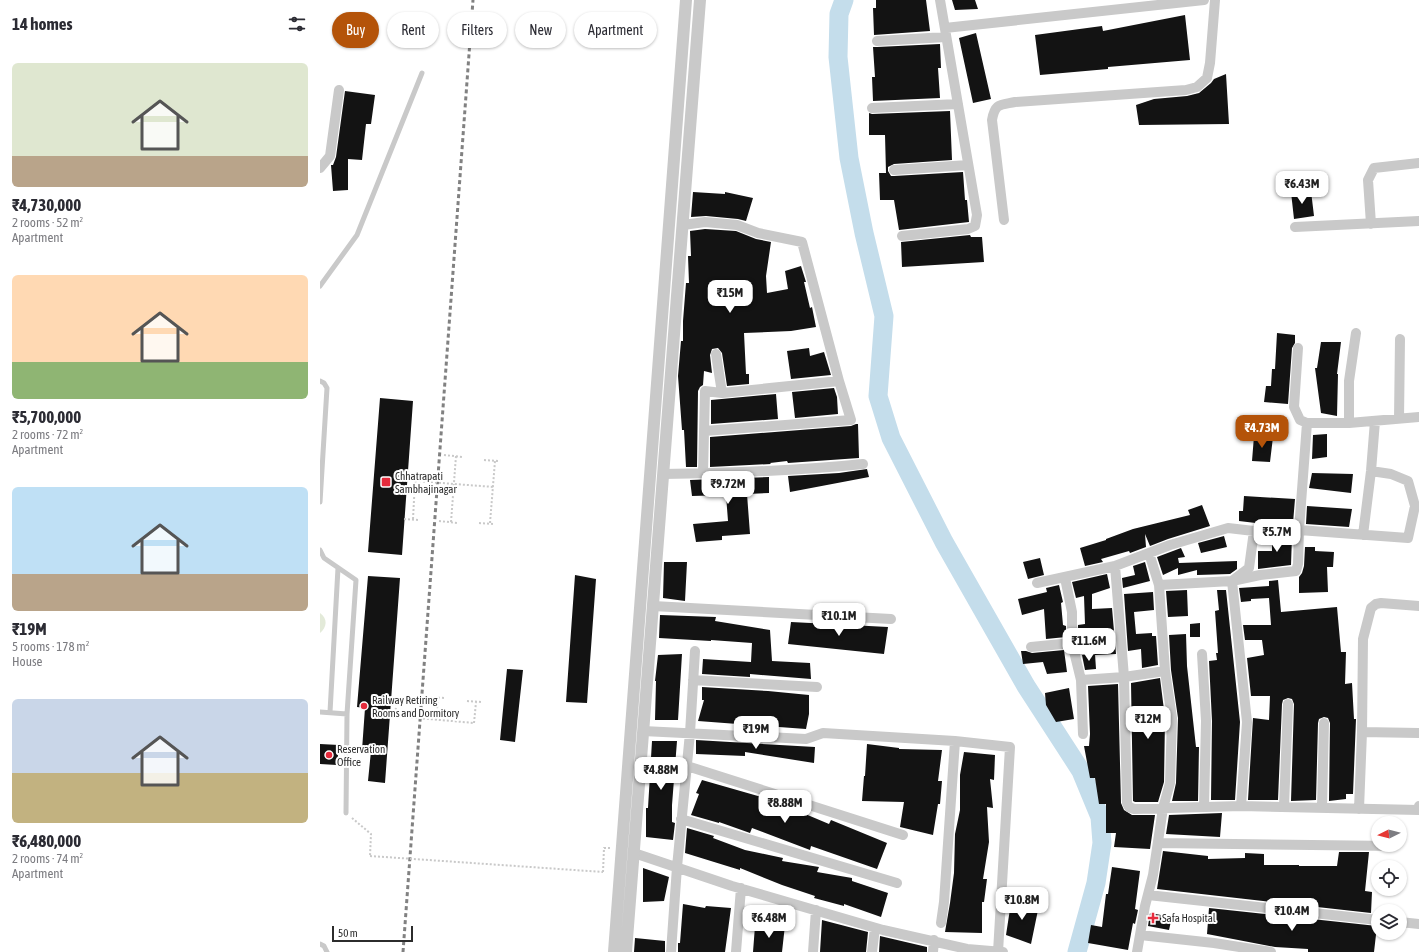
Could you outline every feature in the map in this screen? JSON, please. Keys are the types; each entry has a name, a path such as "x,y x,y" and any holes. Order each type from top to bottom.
{"street":[{"path":"614,952 686,0"},
{"path":"626,952 700,0"},
{"path":"902,236 968,229 975,226 977,215 940,0"},
{"path":"877,41 1204,0"},
{"path":"1004,220 992,120 994,109 1000,105 1015,102 1186,90 1197,87 1207,78 1210,63 1215,0"},
{"path":"320,168 330,156 339,90"},
{"path":"872,108 958,104"},
{"path":"1371,224 1368,180 1374,168 1419,163"},
{"path":"894,170 968,165"},
{"path":"1295,227 1419,221"},
{"path":"683,225 706,222 737,225 758,233 802,242 839,381 851,420 704,431"},
{"path":"1349,423 1348,381 1356,333"},
{"path":"1399,419 1400,339"},
{"path":"1298,348 1294,407 1300,420 1307,423 1349,423 1419,417"},
{"path":"716,354 722,393"},
{"path":"703,473 705,391 722,393 839,381"},
{"path":"1363,535 1371,471 1374,420"},
{"path":"1159,585 1232,580 1296,571 1298,564 1307,423"},
{"path":"663,474 812,470 863,464"},
{"path":"1037,583 1115,566 1148,553 1228,528 1254,531 1278,529 1299,530 1408,538 1415,506 1408,481 1391,474 1371,471"},
{"path":"1232,580 1249,568 1254,531"},
{"path":"1137,952 1153,875 1163,808 1170,783 1172,718 1165,671 1159,585 1148,553"},
{"path":"1115,566 1124,677 1127,803 1129,807 1134,809 1241,806 1418,810 1419,806"},
{"path":"1065,578 1072,612 1072,643 1081,680 1082,734"},
{"path":"1232,580 1247,722 1241,806"},
{"path":"1359,809 1363,639 1371,608 1376,604 1381,603 1419,606"},
{"path":"653,606 891,619"},
{"path":"1031,647 1072,643"},
{"path":"671,952 676,867 690,733 695,651"},
{"path":"1202,654 1206,721 1204,807"},
{"path":"1081,680 1124,677 1165,671"},
{"path":"693,680 817,687"},
{"path":"1284,807 1288,704"},
{"path":"1322,808 1324,724"},
{"path":"643,731 806,739 823,734 955,741 1010,747 998,952"},
{"path":"1362,732 1419,733"},
{"path":"941,923 944,902 955,741"},
{"path":"687,766 903,835"},
{"path":"681,819 898,883"},
{"path":"1158,842 1371,846"},
{"path":"634,853 741,888 875,928 934,940 967,949 1004,952"},
{"path":"736,952 741,888"},
{"path":"1148,895 1371,919"},
{"path":"813,952 816,910"},
{"path":"1407,923 1419,924"},
{"path":"872,952 875,928"},
{"path":"1140,935 1214,943 1271,952"},
{"path":"933,952 934,940"}],"lane":[{"path":"320,286 357,235 422,74"},
{"path":"320,381 324,383 327,388 320,502"},
{"path":"320,550 324,558 356,580 347,714 346,814"},
{"path":"330,712 338,568"},
{"path":"320,712 347,714"},
{"path":"320,944 324,946 327,950 326,952"}],"path":[{"path":"444,455 463,457"},
{"path":"451,522 456,456"},
{"path":"484,460 498,461"},
{"path":"490,523 495,461"},
{"path":"413,519 415,481 494,487"},
{"path":"404,519 419,520"},
{"path":"439,521 458,523"},
{"path":"479,523 494,524"},
{"path":"426,697 445,698"},
{"path":"391,698 397,698 395,716 474,723 476,702"},
{"path":"436,720 438,698"},
{"path":"467,701 481,702"},
{"path":"346,814 371,834 370,856 603,872 604,848"}],"green space":[{"path":"320,613 323,615 326,623 320,633"}],"building":[{"path":"876,0 926,0 930,31 874,35 873,8 876,8"},
{"path":"952,0 975,0 978,9 955,10"},
{"path":"1185,15 1190,60 1040,75 1035,35 1102,26 1103,31"},
{"path":"976,33 991,99 973,103 959,38"},
{"path":"940,44 941,68 938,68 940,98 873,101 872,77 875,77 873,47"},
{"path":"1226,74 1229,124 1139,125 1136,105 1154,99 1187,96 1199,93 1214,79"},
{"path":"345,91 375,95 371,124 366,124 362,160 348,159 348,190 333,191 331,165 333,165 336,157"},
{"path":"950,111 952,160 894,164 888,167 888,171 891,176 963,172 965,200 967,200 969,222 899,230 894,200 880,200 879,173 886,173 885,135 869,135 869,113"},
{"path":"1311,191 1314,216 1294,219 1291,192"},
{"path":"693,192 725,194 725,192 753,198 746,221 706,216 691,217"},
{"path":"705,229 736,231 756,239 771,242 766,276 767,293 788,289 785,271 801,266 806,282 804,282 810,308 812,307 816,327 791,331 744,333 746,374 749,374 749,384 727,386 722,353 718,348 712,349 710,355 712,373 704,371 703,385 698,391 697,467 686,467 684,430 682,430 678,376 681,341 683,341 686,283 689,283 688,256 691,256 690,231"},
{"path":"970,235 971,237 982,237 984,262 902,267 901,242"},
{"path":"1277,333 1295,335 1295,343 1292,348 1288,404 1264,402 1266,386 1271,386 1272,369 1275,369"},
{"path":"1321,342 1341,342 1337,374 1337,416 1321,413 1315,368 1317,368"},
{"path":"809,348 810,356 824,352 831,375 791,379 787,351"},
{"path":"834,388 837,397 838,414 795,418 792,392"},
{"path":"776,394 778,419 711,424 711,400"},
{"path":"380,398 413,401 402,555 368,552"},
{"path":"858,424 859,458 788,463 787,461 770,463 771,464 710,467 710,437 851,426"},
{"path":"1327,434 1327,457 1312,459 1313,435"},
{"path":"1254,436 1273,437 1270,462 1252,461"},
{"path":"867,469 869,477 790,492 788,476 839,473"},
{"path":"1312,473 1353,474 1351,493 1309,488"},
{"path":"769,477 769,493 747,494 750,534 722,536 722,540 696,542 693,524 728,521 726,495 692,496 690,480"},
{"path":"1244,496 1295,499 1293,523 1264,524 1239,521 1239,511 1243,511"},
{"path":"1202,505 1210,526 1150,546 1145,534 1146,547 1130,553 1129,551 1101,559 1103,562 1085,566 1080,548 1106,540 1133,529 1190,515 1188,510"},
{"path":"1307,506 1352,509 1349,527 1306,524"},
{"path":"1224,536 1227,547 1201,553 1198,543"},
{"path":"1272,536 1292,536 1291,565 1258,569 1258,551 1272,551"},
{"path":"1305,547 1315,547 1315,551 1334,552 1333,567 1327,567 1328,592 1299,593 1299,577 1304,566"},
{"path":"1181,548 1185,557 1178,558 1179,563 1237,561 1237,569 1230,574 1197,575 1197,570 1178,575 1178,568 1163,575 1157,557"},
{"path":"1040,558 1044,575 1028,579 1023,562"},
{"path":"664,562 687,562 685,601 663,598"},
{"path":"1145,562 1150,581 1123,588 1122,578 1135,575 1133,566"},
{"path":"1107,574 1110,588 1092,594 1092,609 1112,608 1116,654 1095,655 1094,631 1078,633 1078,625 1085,624 1084,596 1076,598 1072,582"},
{"path":"575,575 596,579 587,703 566,702"},
{"path":"368,576 400,578 385,783 368,781 371,751 362,750 365,708 357,707"},
{"path":"1278,580 1281,612 1337,607 1341,652 1346,652 1345,684 1352,683 1354,719 1356,719 1353,794 1346,794 1346,799 1329,801 1330,723 1328,718 1324,717 1319,719 1318,723 1316,800 1291,801 1294,704 1292,699 1288,698 1283,700 1282,704 1278,800 1248,800 1253,718 1269,720 1270,696 1251,696 1247,658 1264,655 1262,640 1245,640 1243,625 1271,625 1269,598 1251,599 1251,601 1241,602 1239,588 1269,586 1269,581"},
{"path":"1059,585 1063,602 1061,603 1063,625 1066,626 1066,637 1046,639 1044,609 1022,615 1018,599 1047,592 1046,588"},
{"path":"1187,590 1188,616 1168,617 1166,591"},
{"path":"1217,590 1226,590 1240,722 1235,800 1211,800 1212,721 1209,661 1217,660 1216,653 1218,653 1215,611 1219,610"},
{"path":"1153,592 1154,610 1134,612 1136,634 1152,633 1152,636 1156,636 1158,665 1142,668 1141,649 1128,651 1124,594"},
{"path":"660,615 716,617 715,621 770,630 772,661 810,663 811,679 750,674 750,677 702,674 703,659 751,662 752,643 659,638"},
{"path":"791,622 888,627 884,654 788,644"},
{"path":"1200,623 1200,637 1190,637 1190,624"},
{"path":"1186,634 1187,666 1196,747 1199,747 1198,801 1172,801 1176,783 1178,718 1171,670 1169,635"},
{"path":"1064,650 1067,672 1047,674 1043,662 1023,664 1021,651 1032,653"},
{"path":"682,654 678,720 655,720 655,681 658,655"},
{"path":"1095,654 1096,669 1085,670 1082,655"},
{"path":"507,669 523,670 515,742 500,740"},
{"path":"1160,678 1165,718 1164,782 1158,802 1135,802 1133,801 1131,683"},
{"path":"1118,684 1121,803 1124,810 1132,815 1155,815 1150,849 1114,847 1116,833 1106,833 1106,804 1099,804 1095,778 1090,778 1084,746 1089,746 1090,734 1088,686"},
{"path":"702,687 809,695 809,714 806,729 698,721 704,700 702,700"},
{"path":"1069,688 1074,719 1056,722 1046,705 1045,693"},
{"path":"696,740 815,747 814,763 745,752 745,756 696,754"},
{"path":"652,741 677,741 672,805 672,822 675,823 673,840 646,837 646,808 648,808"},
{"name":"Reservation Office","path":"320,744 339,745 337,765 320,764"},
{"path":"867,744 899,749 942,750 938,781 942,781 940,804 938,804 933,835 900,827 904,802 862,801"},
{"path":"964,752 995,755 994,780 990,779 993,808 987,807 989,842 983,879 987,879 984,902 982,902 982,933 945,932 954,873 955,834 960,810 960,775"},
{"path":"702,780 772,800 829,824 831,820 887,843 877,869 811,846 810,850 752,828 750,833 719,822 691,815 699,794 696,793"},
{"path":"1222,813 1220,837 1166,834 1169,815"},
{"path":"687,828 714,836 713,838 745,850 783,858 782,861 819,867 817,872 852,878 852,881 888,893 881,917 844,904 844,906 814,898 815,896 782,885 740,868 740,870 685,853"},
{"path":"1163,851 1208,856 1208,859 1245,858 1245,853 1264,854 1264,865 1299,866 1337,866 1339,852 1369,852 1365,891 1371,892 1371,913 1157,889"},
{"path":"1112,867 1140,871 1135,909 1138,910 1135,924 1133,923 1128,950 1088,943 1091,925 1102,927 1106,894 1108,894"},
{"path":"643,868 669,877 664,901 643,902"},
{"path":"1012,896 1038,910 1031,944 1006,935"},
{"path":"683,904 705,908 706,906 731,908 725,952 678,952"},
{"path":"1209,908 1371,925 1371,940 1375,940 1374,952 1308,952 1308,949 1275,947 1207,934"},
{"path":"1150,913 1172,917 1169,930 1148,926"},
{"path":"822,920 868,932 866,952 820,952"},
{"path":"785,925 782,952 753,952 755,926"},
{"path":"880,936 927,947 927,952 879,952"},
{"path":"635,938 665,941 665,952 634,952"}],"waterway":[{"path":"844,0 839,14 838,57 849,158 864,233 884,316 878,396 891,438 944,542 1026,686 1081,771 1100,817 1102,843 1096,883 1077,952"}],"railway":[{"path":"403,952 473,0"}],"place":[{"name":"Chhatrapati Sambhajinagar","path":"386,482"},
{"name":"Railway Retiring Rooms and Dormitory","path":"364,706"},
{"name":"Reservation Office","path":"329,755"},
{"name":"Safa Hospital","path":"1153,918"}]}
